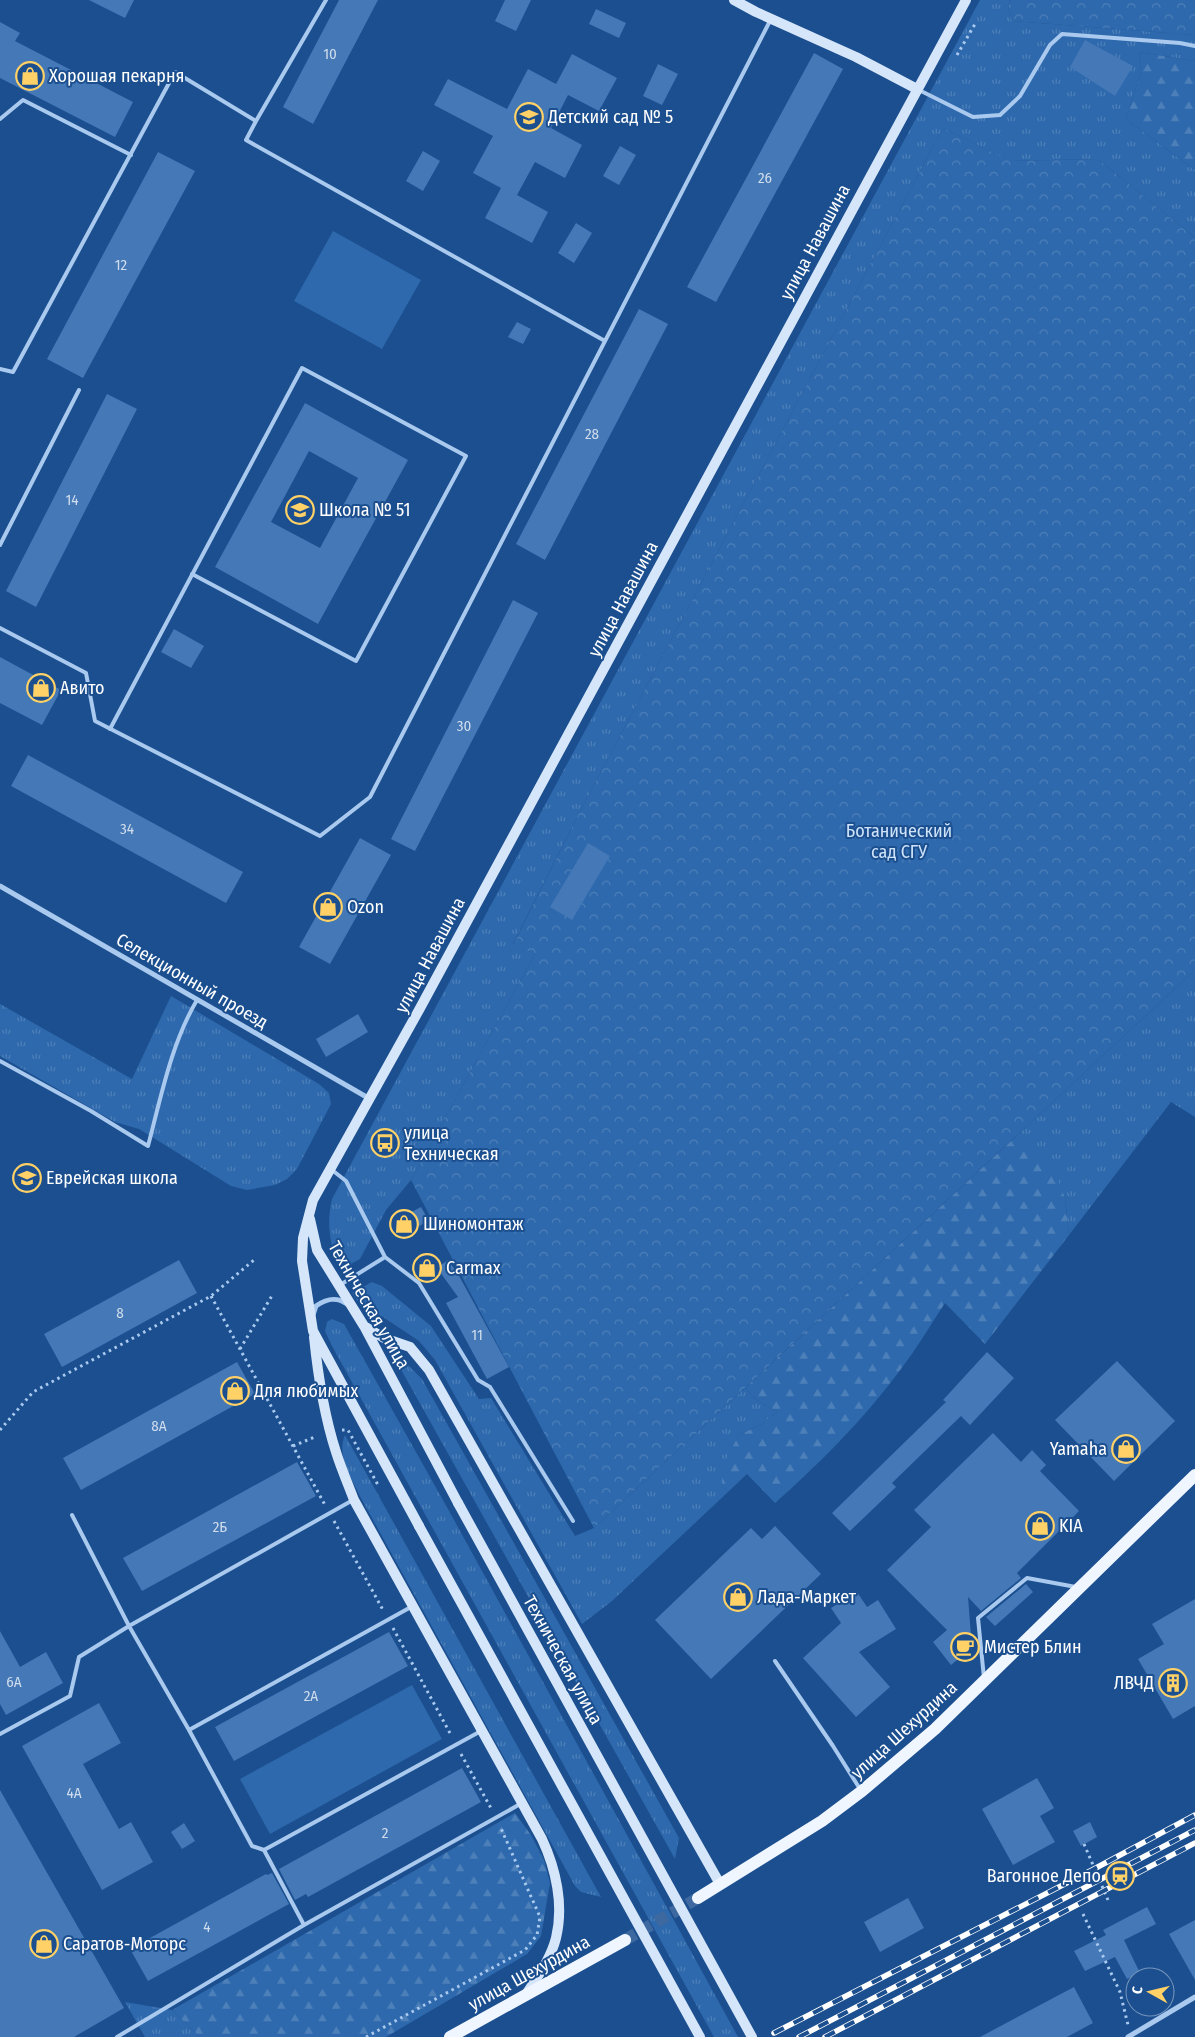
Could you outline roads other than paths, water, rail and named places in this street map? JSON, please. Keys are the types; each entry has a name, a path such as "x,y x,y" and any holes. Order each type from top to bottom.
{"main road":[{"path":"734,0 756,12 772,17 856,57 917,90"},
{"name":"улица Навашина","path":"309,1213 313,1200 370,1099 966,0"},
{"name":"Техническая улица","path":"309,1213 317,1250 364,1326 458,1503 752,2037"},
{"name":"Техническая улица","path":"309,1213 303,1238 302,1261 312,1327 700,2037"},
{"path":"364,1326 384,1338 410,1347 429,1370 720,1884"},
{"path":"312,1327 318,1375 330,1430 336,1453 354,1500 552,1860 557,1882 559,1911 556,1938 544,1967 526,1995"},
{"name":"улица Шехурдина","path":"698,1898 822,1821 862,1791 935,1729 1195,1475"},
{"name":"улица Шехурдина","path":"450,2037 625,1940"}],"street":[{"name":"Селекционный проезд","path":"0,886 370,1099"},
{"path":"312,1327 316,1306 327,1299 341,1300 353,1309"},
{"path":"1129,2036 1195,1996"}],"lane":[{"path":"326,0 246,140 605,341"},
{"path":"0,628 86,673 95,721 320,836 370,797 772,17"},
{"path":"917,90 973,117 1000,115 1020,96 1050,45 1062,34 1180,43 1195,46"},
{"path":"0,369 13,372 175,72 256,121"},
{"path":"0,119 23,100 131,155"},
{"path":"110,729 192,574 302,368 466,456 356,661 192,574"},
{"path":"0,545 79,390"},
{"path":"0,1061 91,1111 148,1146 171,1060 188,1016 197,1000"},
{"path":"330,1169 346,1181 385,1256 419,1283 478,1380 490,1388 573,1521"},
{"path":"338,1286 385,1256"},
{"path":"0,1734 70,1696 79,1657 129,1626 354,1500"},
{"path":"72,1515 129,1626 189,1730 252,1846 264,1850 304,1925"},
{"path":"984,1681 978,1618 1027,1578 1080,1588"},
{"path":"189,1730 413,1606"},
{"path":"775,1661 862,1791"},
{"path":"264,1850 482,1730"},
{"path":"117,2037 304,1925 522,1803"}],"tunnel":[{"path":"625,1940 698,1898"}],"railway":[{"path":"774,2033 1094,1869 1195,1815"},
{"path":"799,2037 1195,1830"},
{"path":"825,2037 1195,1843"}],"place":[{"name":"Хорошая пекарня","path":"30,76"},
{"name":"Детский сад № 5","path":"529,117"},
{"name":"Школа № 51","path":"300,510"},
{"name":"Авито","path":"41,688"},
{"name":"Ozon","path":"328,907"},
{"name":"улица Техническая","path":"385,1143"},
{"name":"Еврейская школа","path":"27,1178"},
{"name":"Шиномонтаж","path":"404,1224"},
{"name":"Carmax","path":"427,1268"},
{"name":"Для любимых","path":"235,1391"},
{"name":"Yamaha","path":"1126,1449"},
{"name":"KIA","path":"1040,1526"},
{"name":"Лада-Маркет","path":"738,1597"},
{"name":"Мистер Блин","path":"965,1647"},
{"name":"ЛВЧД","path":"1173,1683"},
{"name":"Вагонное Депо","path":"1120,1876"},
{"name":"Саратов-Моторс","path":"44,1944"}],"park label":[{"name":"Ботанический сад СГУ","path":"899,841"}]}
